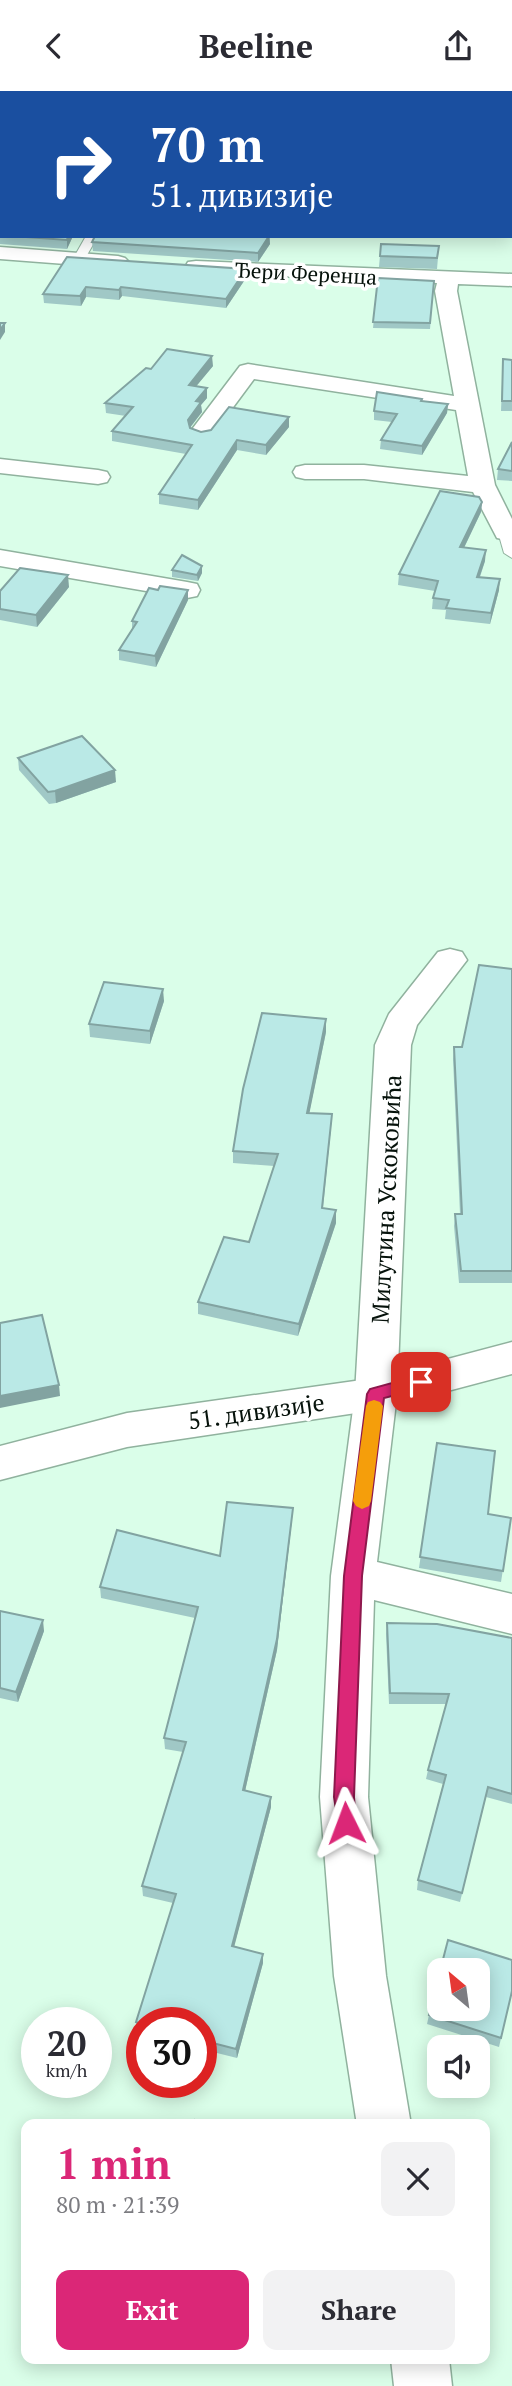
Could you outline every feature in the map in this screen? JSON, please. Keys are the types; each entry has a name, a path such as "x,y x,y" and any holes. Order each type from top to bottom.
{"street":[{"path":"0,253 145,264"},
{"name":"Ђери Ференца","path":"171,265 512,280"},
{"path":"449,279 446,291 482,485 510,539"},
{"path":"202,432 248,371 469,405"},
{"path":"0,466 98,477"},
{"path":"305,472 363,472 482,485"},
{"path":"0,558 187,590"},
{"name":"Милутина Ускоковића","path":"383,2119 360,1976 344,1797 353,1576 376,1394 393,1045 401,1022 450,960"},
{"name":"51. дивизије","path":"0,1463 127,1430 376,1394 512,1358"},
{"path":"353,1576 512,1614"},
{"path":"421,2364 424,2386"}],"lane":[{"path":"79,259 91,238"}],"building":[{"path":"94,238 268,238 258,253 92,242"},
{"path":"381,244 439,246 437,258 380,256"},
{"path":"67,257 246,269 226,299 121,287 119,290 86,287 80,296 43,294"},
{"path":"378,278 434,281 430,323 373,322"},
{"path":"167,349 212,356 189,385 207,388 196,401 201,402 188,420 190,428 201,432 211,430 229,407 289,417 266,445 237,440 198,500 159,494 192,445 112,431 133,407 105,403 146,368 151,369"},
{"path":"503,359 512,360 512,401 502,401"},
{"path":"377,392 448,404 422,446 381,440 397,414 374,411"},
{"path":"512,442 512,471 498,469"},
{"path":"440,491 479,497 482,502 460,547 486,550 477,577 500,579 491,613 446,608 449,600 433,598 438,581 399,574"},
{"path":"182,555 202,566 197,575 172,570"},
{"path":"20,568 68,575 36,615 0,609 0,591"},
{"path":"160,586 188,590 155,656 119,650 137,622 132,621 149,588 158,590"},
{"path":"82,736 115,770 48,792 18,758"},
{"path":"479,965 512,969 512,1271 461,1271 455,1214 462,1214 454,1047 462,1047"},
{"path":"104,982 163,989 150,1031 89,1024"},
{"path":"262,1013 326,1019 307,1113 332,1114 322,1208 336,1210 299,1324 198,1302 224,1237 249,1242 278,1154 233,1151 243,1089"},
{"path":"42,1315 59,1385 0,1396 0,1323"},
{"path":"437,1443 495,1451 488,1514 511,1518 503,1571 420,1557"},
{"path":"227,1502 293,1508 277,1639 243,1790 271,1797 232,1946 263,1954 236,2049 217,2044 217,2007 141,2007 176,1894 142,1886 186,1742 164,1738 198,1607 100,1587 117,1530 220,1556"},
{"path":"0,1611 43,1620 16,1692 0,1688"},
{"path":"387,1623 437,1624 512,1638 512,1794 488,1787 462,1893 418,1880 446,1775 428,1770 449,1694 390,1693"},
{"path":"448,1940 512,1960 512,1991 501,2038 448,2021 490,2021 490,1958 443,1958"}],"slow traffic":[{"path":"362,1501 374,1406"}],"route":[{"path":"346,1823 344,1797 353,1576 376,1394 421,1382"}]}
